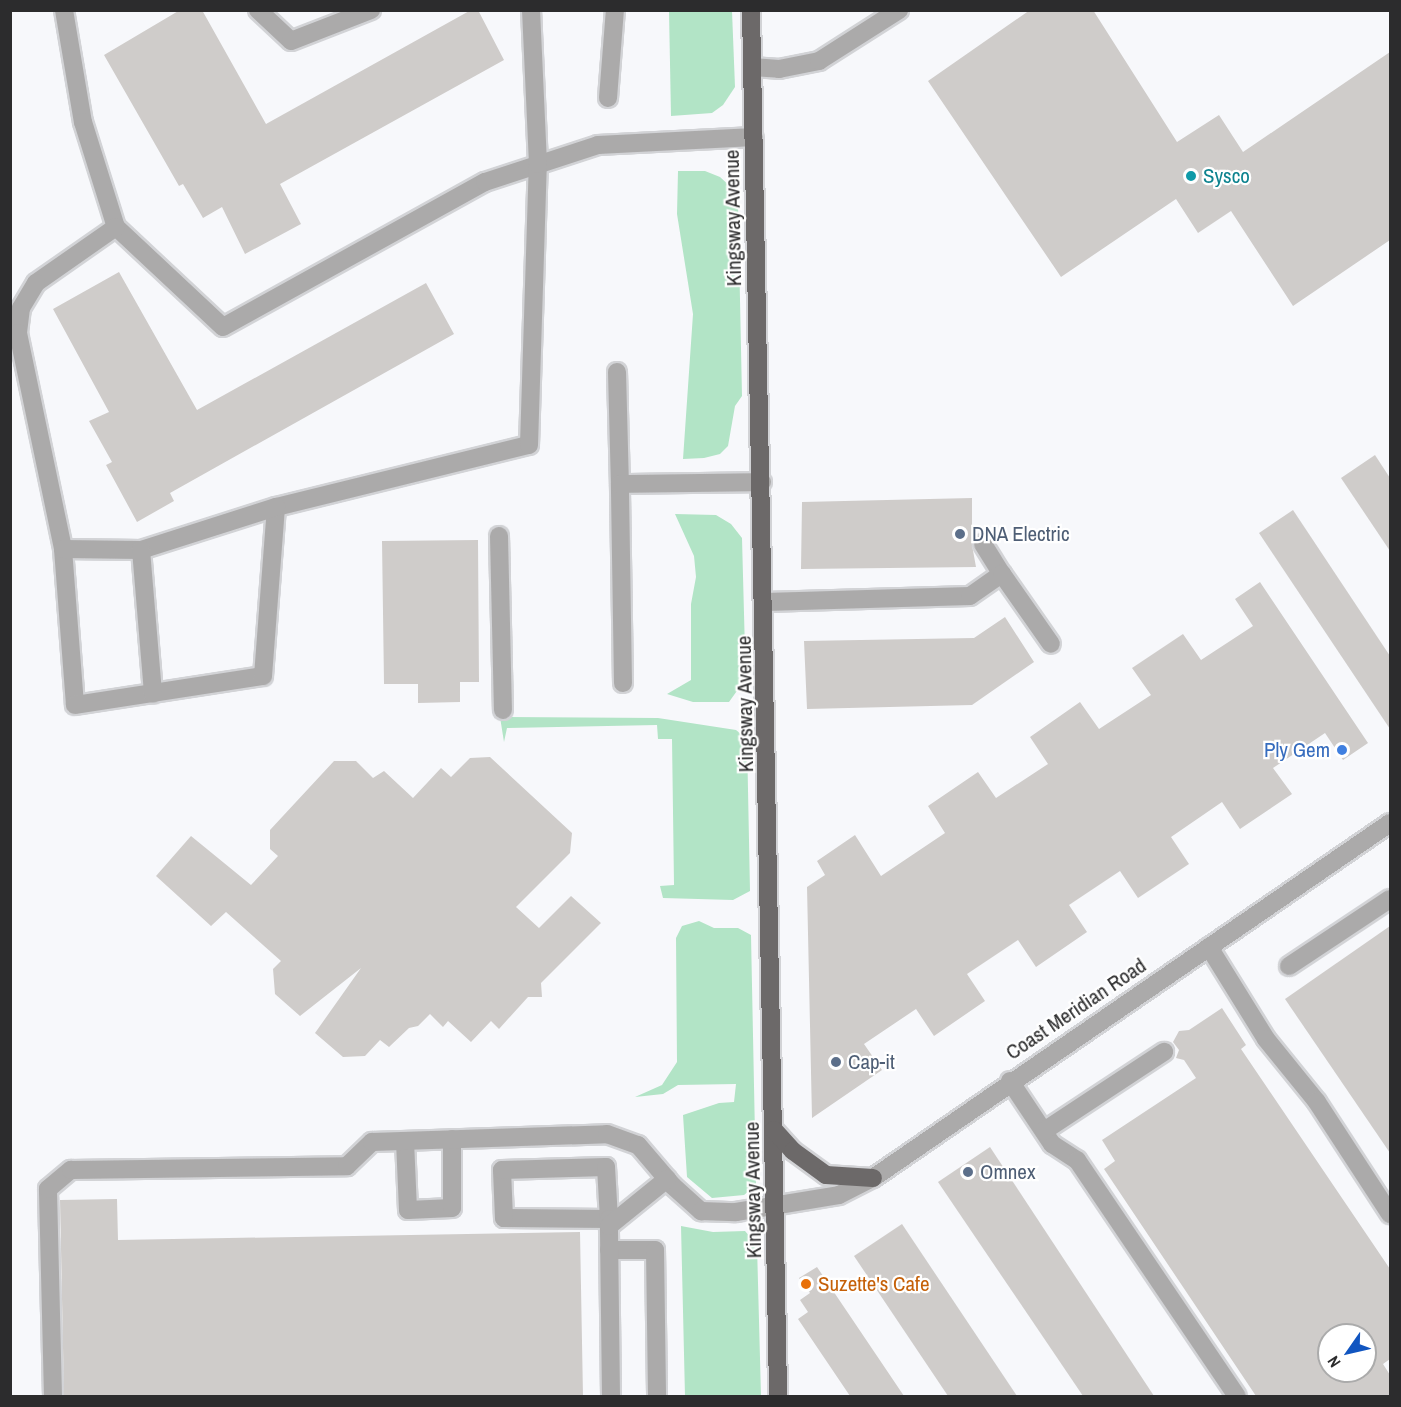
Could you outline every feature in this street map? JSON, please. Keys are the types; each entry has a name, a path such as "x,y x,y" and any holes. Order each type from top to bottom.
{"main road":[{"name":"Kingsway Avenue","path":"751,10 765,602 778,1396"},
{"path":"774,1130 815,1170 837,1179 873,1178"}],"street":[{"path":"64,10 83,122 116,227 223,327 485,182 598,145 754,137"},
{"path":"258,10 291,41 371,10"},
{"path":"63,549 141,550 276,507 529,446 538,164 531,10"},
{"path":"608,98 615,10"},
{"path":"752,67 779,69 819,62 899,10"},
{"path":"116,227 36,284 21,308 18,333 63,549 75,705 264,676 276,507"},
{"path":"617,372 623,683"},
{"path":"620,484 762,482"},
{"path":"500,536 503,710"},
{"path":"983,544 1051,644"},
{"path":"141,550 153,693"},
{"path":"765,602 970,596 1002,574"},
{"name":"Coast Meridian Road","path":"53,1396 48,1189 71,1170 347,1166 372,1142 607,1134 638,1145 667,1179 701,1211 736,1212 839,1195 873,1178 1010,1081 1390,823"},
{"path":"1289,966 1390,899"},
{"path":"1209,947 1266,1039 1317,1102 1390,1214"},
{"path":"1044,1131 1164,1052"},
{"path":"1010,1081 1052,1144 1077,1160 1237,1396"},
{"path":"405,1141 408,1210 452,1208 452,1139"},
{"path":"611,1396 609,1223 606,1167 502,1170 504,1218 609,1223 667,1179"},
{"path":"609,1250 656,1250 657,1396"}],"green space":[{"path":"669,11 732,11 735,87 723,105 712,113 671,116"},
{"path":"678,171 705,171 720,177 732,188 738,203 742,396 735,406 728,446 720,454 704,458 683,459 693,314 677,214"},
{"path":"675,514 716,515 731,524 742,538 745,651 740,664 739,688 729,702 693,702 667,694 691,680 691,604 696,577 694,556"},
{"path":"500,717 658,718 736,730 747,739 750,891 733,900 663,898 660,886 674,885 672,739 658,739 657,725 507,728 504,742"},
{"path":"699,921 714,928 738,928 751,935 756,1185 744,1195 712,1198 687,1177 683,1115 719,1103 734,1102 736,1084 678,1085 663,1094 635,1097 662,1085 677,1062 676,938 682,926"},
{"path":"681,1226 713,1232 745,1231 757,1245 761,1396 685,1396"}],"building":[{"path":"180,10 202,10 266,124 471,10 478,10 504,60 280,184 301,224 245,254 222,207 203,218 183,184 179,186 104,55"},
{"name":"Sysco","path":"1030,10 1093,10 1177,142 1219,115 1243,152 1390,52 1390,240 1293,306 1231,211 1198,233 1176,199 1061,277 928,81"},
{"path":"119,272 197,410 426,283 454,334 170,493 174,501 137,522 106,465 112,462 89,421 109,412 53,309"},
{"path":"1375,455 1390,478 1390,551 1341,478"},
{"path":"972,498 972,545 976,567 801,569 802,502"},
{"path":"1293,510 1390,656 1390,729 1259,533"},
{"path":"478,540 479,682 460,682 460,702 418,703 418,684 384,684 382,541"},
{"path":"1260,582 1368,743 1343,760 1325,733 1273,768 1292,794 1240,829 1222,802 1171,837 1189,864 1138,898 1120,871 1069,905 1087,932 1036,967 1018,940 967,974 985,1001 934,1036 916,1009 864,1044 882,1070 812,1118 807,887 825,875 817,861 855,835 881,876 945,833 928,806 978,772 996,798 1048,764 1030,737 1080,702 1099,729 1151,695 1132,668 1183,634 1201,660 1253,626 1235,599"},
{"path":"1005,617 1034,662 972,705 807,709 804,641 974,638"},
{"path":"490,757 572,833 570,853 516,907 539,928 571,896 601,923 541,983 542,997 528,997 499,1029 491,1021 471,1042 448,1021 443,1027 430,1014 418,1026 409,1028 389,1047 380,1040 365,1056 343,1057 315,1033 361,968 300,1016 275,994 273,969 281,961 226,912 211,926 156,876 191,836 251,885 278,856 270,849 270,830 334,761 356,761 373,778 384,771 413,798 441,768 451,777 470,758"},
{"path":"1390,926 1390,1153 1285,999"},
{"path":"1222,1008 1246,1045 1241,1049 1390,1269 1390,1359 1383,1364 1390,1375 1390,1396 1256,1396 1104,1169 1115,1161 1102,1140 1196,1078 1184,1060 1176,1058 1179,1050 1173,1042 1179,1031 1189,1030"},
{"path":"990,1147 1154,1396 1083,1396 938,1182"},
{"path":"117,1199 118,1240 580,1232 583,1396 64,1396 60,1200"},
{"path":"902,1224 1017,1396 948,1396 854,1256"},
{"path":"817,1267 904,1396 850,1396 798,1319 808,1312 800,1300 810,1293 799,1278"}],"place":[{"name":"Sysco","path":"1191,176"},
{"name":"DNA Electric","path":"960,534"},
{"name":"Ply Gem","path":"1342,750"},
{"name":"Cap-it","path":"836,1062"},
{"name":"Omnex","path":"968,1172"},
{"name":"Suzette's Cafe","path":"806,1284"}]}
